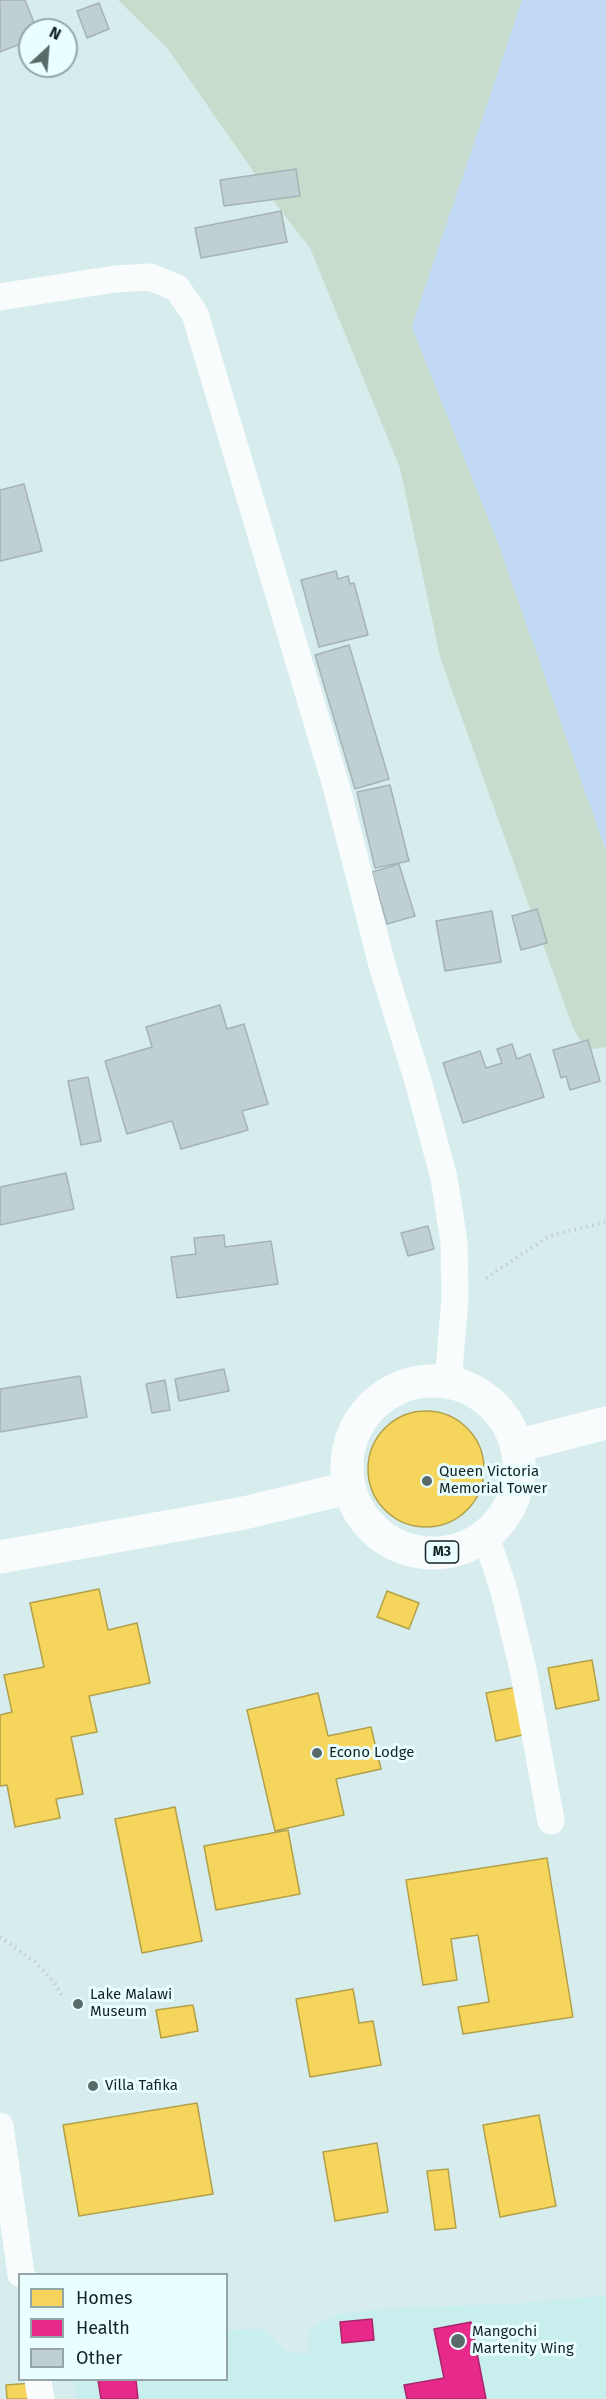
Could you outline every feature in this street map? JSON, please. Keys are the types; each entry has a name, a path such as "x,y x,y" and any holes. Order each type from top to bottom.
{"highway":[{"name":"M3","path":"423,1381 448,1382 479,1394 503,1416 517,1446 519,1479 508,1511 486,1537 455,1551 421,1553 389,1542 363,1519 348,1488 346,1464 350,1440 361,1418 378,1400 400,1388 423,1381"},
{"path":"517,1446 606,1423"},
{"path":"0,1557 244,1513 348,1488"}],"street":[{"path":"0,297 115,279 150,277 177,288 195,314 337,789 382,964 418,1081 444,1178 454,1242 455,1298 448,1382"},
{"path":"486,1537 503,1587 523,1669 551,1821"},
{"path":"0,2126 14,2267"},
{"path":"38,2381 41,2399"}],"path":[{"path":"455,1298 549,1236 606,1222"},
{"path":"0,1937 35,1962 54,1982 64,1999"}],"shaded area":[{"path":"522,0 606,0 606,851 498,543 412,327"},
{"name":"Mangochi Martenity Wing","path":"606,2296 606,2399 77,2399 74,2381 228,2381 228,2330 263,2329 287,2352 309,2354 309,2329 338,2314 383,2309 521,2303"}],"green space":[{"path":"118,0 522,0 412,327 498,543 606,851 606,1047 586,1050 573,1028 440,657 400,468 310,248 281,211 168,49"}],"building: Homes":[{"path":"426,1411 448,1416 467,1428 479,1447 484,1469 479,1491 467,1510 448,1522 426,1527 404,1522 385,1510 373,1491 368,1469 373,1447 385,1428 404,1416"},
{"path":"99,1589 108,1630 137,1623 150,1683 89,1696 97,1732 71,1737 83,1794 56,1799 60,1818 15,1827 7,1785 0,1786 0,1715 12,1712 4,1675 44,1667 30,1603"},
{"path":"387,1591 419,1603 409,1629 377,1617"},
{"path":"592,1660 599,1700 556,1709 548,1668"},
{"path":"517,1687 527,1734 496,1741 486,1693"},
{"name":"Econo Lodge","path":"318,1693 328,1736 371,1727 381,1769 336,1779 344,1815 275,1831 247,1710"},
{"path":"175,1807 202,1941 142,1953 115,1819"},
{"path":"288,1830 300,1894 216,1910 204,1846"},
{"path":"547,1858 573,2017 463,2034 458,2007 489,2002 478,1935 451,1939 457,1980 423,1985 406,1880"},
{"path":"353,1989 359,2023 373,2021 381,2065 310,2077 296,1999"},
{"path":"193,2005 198,2031 161,2038 156,2010"},
{"path":"197,2103 213,2194 79,2216 63,2125"},
{"path":"539,2115 556,2206 500,2217 483,2125"},
{"path":"377,2143 388,2212 335,2221 323,2152"},
{"path":"448,2169 456,2228 435,2230 427,2171"},
{"path":"33,2383 34,2399 7,2399 6,2385"}],"building: Health":[{"path":"372,2319 374,2340 342,2343 340,2322"},
{"path":"471,2322 486,2399 407,2399 404,2385 444,2378 434,2329"},
{"path":"98,2381 136,2381 138,2399 101,2399"}],"building: Other":[{"path":"0,0 25,0 32,18 18,18 18,45 0,52"},
{"path":"99,3 109,29 87,38 77,11"},
{"path":"296,169 300,196 224,206 220,180"},
{"path":"281,211 287,242 201,258 195,228"},
{"path":"24,484 42,551 0,561 0,490"},
{"path":"336,571 338,579 348,576 350,584 354,583 368,635 319,647 301,580"},
{"path":"349,645 389,779 355,789 315,655"},
{"path":"390,785 409,861 375,868 357,792"},
{"path":"399,864 415,916 387,924 372,872"},
{"path":"537,909 547,943 521,950 512,916"},
{"path":"492,911 501,962 445,971 436,921"},
{"path":"220,1005 227,1029 244,1024 268,1104 242,1111 248,1130 181,1149 172,1121 127,1134 105,1061 152,1047 146,1027"},
{"path":"588,1040 600,1081 570,1090 566,1076 561,1078 553,1050"},
{"path":"512,1044 517,1059 530,1054 544,1097 463,1123 443,1063 480,1051 486,1068 502,1063 497,1049"},
{"path":"88,1077 101,1141 81,1145 68,1081"},
{"path":"66,1173 74,1209 0,1225 0,1187"},
{"path":"428,1226 434,1249 408,1256 401,1233"},
{"path":"224,1235 225,1247 271,1241 278,1284 177,1298 171,1257 196,1254 194,1238"},
{"path":"224,1369 229,1391 179,1401 175,1379"},
{"path":"80,1376 87,1417 0,1432 0,1389"},
{"path":"165,1380 170,1410 152,1413 146,1384"}],"place":[{"name":"Queen Victoria Memorial Tower","path":"427,1481"},
{"name":"Econo Lodge","path":"317,1753"},
{"name":"Lake Malawi Museum","path":"78,2004"},
{"name":"Villa Tafika","path":"93,2086"},
{"name":"Mangochi Martenity Wing","path":"458,2341"}]}
